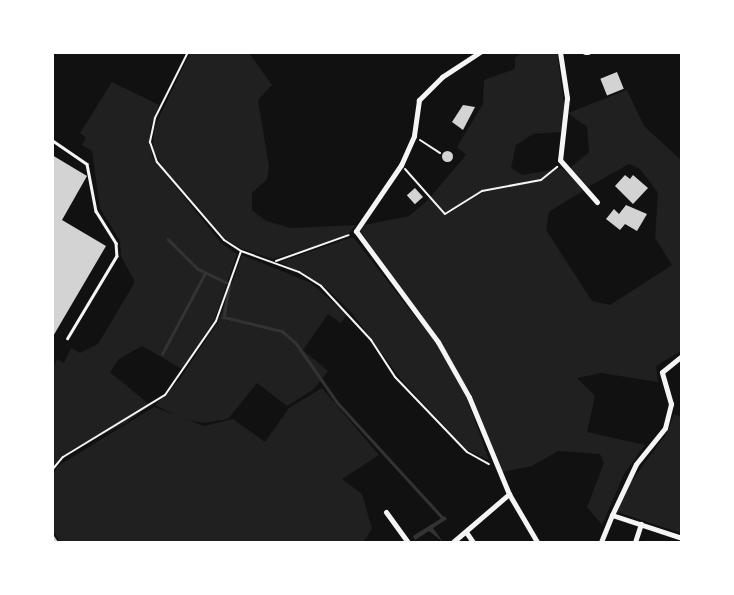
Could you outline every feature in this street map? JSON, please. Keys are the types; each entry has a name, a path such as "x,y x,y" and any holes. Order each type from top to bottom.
{"street":[{"path":"480,52 419,100 414,136 401,165 356,231 438,342 469,397 509,494 537,542"},
{"path":"560,52 567,98 560,160 597,202"},
{"path":"601,542 636,464 665,428 671,404 662,372 682,356"},
{"path":"453,542 509,494"},
{"path":"386,512 408,542"},
{"path":"612,515 682,538"},
{"path":"635,542 641,524"},
{"path":"466,532 473,542"}],"lane":[{"path":"466,52 469,60"},
{"path":"52,140 87,164 96,211 116,243 117,256 68,338"}],"path":[{"path":"188,52 155,118 150,142 158,162 224,240 241,251 276,262 321,286 371,340 395,377 467,452 496,465"},
{"path":"414,136 440,153"},
{"path":"401,165 445,214 482,191 541,180 555,171 560,160"},
{"path":"276,262 356,231"},
{"path":"52,470 63,458 166,395 216,321 241,251"}],"shaded area":[{"path":"190,53 249,53 272,85 258,100 269,166 267,179 252,193 252,210 266,221 291,228 356,225 346,237 273,259 240,248 225,239 163,167 153,150 154,128"},
{"path":"522,53 557,53 564,105 561,132 533,134 516,145 511,168 523,175 562,168 584,190 549,212 546,230 592,301 610,305 672,265 655,238 658,193 640,169 629,164 588,187 570,168 589,152 587,127 568,113 627,90 644,126 681,160 681,351 656,366 658,382 601,373 577,378 595,396 587,432 645,445 624,474 602,525 587,507 604,463 600,454 558,451 532,466 502,472 438,341 361,232 364,225 409,216 427,201 466,155 457,147 483,104 484,80 515,69 515,58"},
{"path":"112,82 159,105 150,129 152,157 221,243 237,254 214,321 182,369 142,346 119,359 110,372 150,405 126,423 71,450 53,467 53,368 57,359 64,363 71,348 80,353 98,344 135,282 121,256 120,241 100,208 92,151 82,145 86,138 80,133"},
{"path":"353,237 435,342 467,398 489,460 467,450 403,382 352,313 325,287 280,262"},
{"path":"242,255 311,283 347,315 341,323 328,314 303,350 328,371 314,389 287,406 257,383 228,419 203,423 183,419 155,405 179,380 218,322"},
{"path":"322,388 379,455 342,479 362,494 372,529 363,542 60,542 53,530 53,474 58,466 154,407 204,426 233,419 265,442 289,408"},
{"path":"674,414 681,417 681,533 617,512 629,485 668,431"},
{"path":"445,516 447,519 433,528 443,542 429,531 415,540 413,536"}],"building":[{"path":"617,72 624,89 607,95 600,79"},
{"path":"463,105 475,107 463,130 452,122"},
{"path":"447,150 453,156 447,162 441,156"},
{"path":"52,155 87,176 62,220 106,246 52,338"},
{"path":"625,175 630,179 633,175 648,188 633,204 615,186"},
{"path":"415,188 423,197 415,204 407,195"},
{"path":"626,205 647,214 637,231 625,224 620,230 606,219 614,209 619,214"},
{"path":"52,533 58,542 53,542"}],"waterway":[{"path":"168,239 198,269 226,282"},
{"path":"162,354 205,273"},
{"path":"230,283 224,317 282,331 296,343 337,402 443,518"}]}
